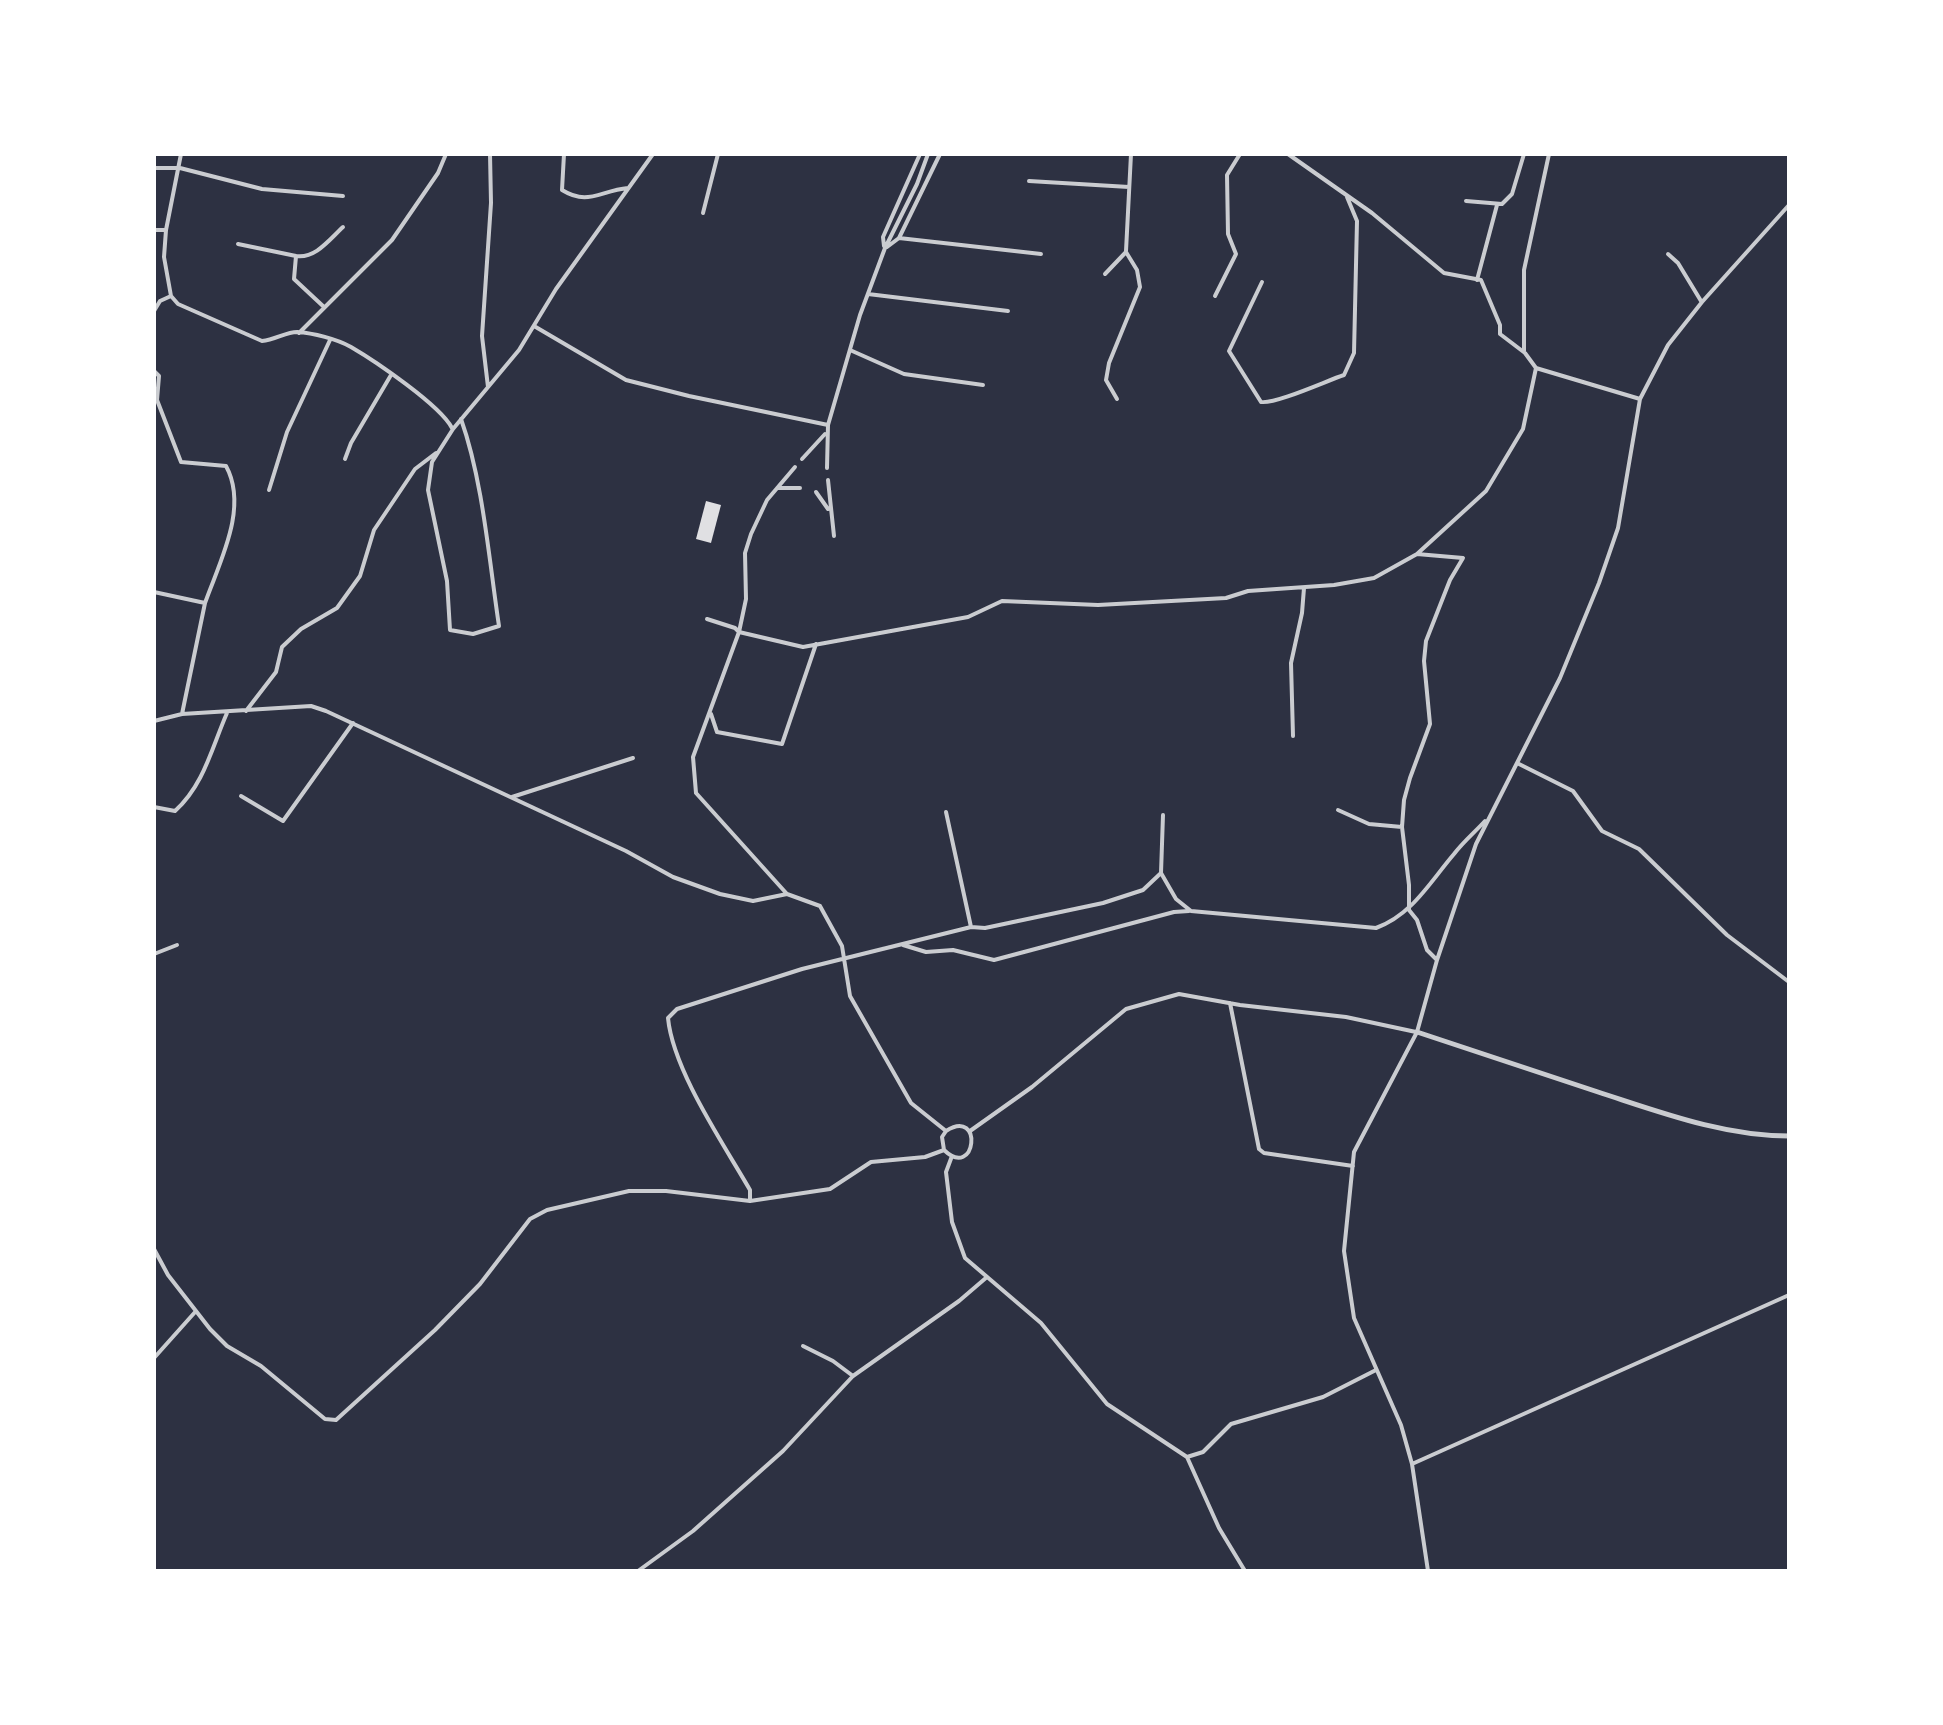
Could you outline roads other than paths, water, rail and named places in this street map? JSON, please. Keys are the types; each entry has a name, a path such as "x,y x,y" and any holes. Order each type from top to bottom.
{"street":[{"path":"181,154 166,230 164,257 171,296 178,304 262,341 276,340 292,332 348,346 447,418 453,429"},
{"path":"299,333 392,240 438,173 446,154"},
{"path":"488,387 482,336 489,235 490,154"},
{"path":"564,154 562,190 575,198 583,199 629,188"},
{"path":"461,419 481,505 499,626 473,634 450,630 444,566 428,490 432,462 453,429 461,419 519,350 564,278 653,154"},
{"path":"703,213 718,154"},
{"path":"885,248 883,237 920,154"},
{"path":"827,468 828,425 868,294 885,248 917,184 928,154"},
{"path":"885,248 899,238 940,154"},
{"path":"1117,399 1106,380 1109,363 1140,287 1137,270 1126,252 1131,154"},
{"path":"1215,296 1236,254 1228,234 1227,175 1240,154"},
{"path":"1288,154 1346,195 1444,273 1481,280 1500,325 1500,334 1525,353 1536,368 1640,399"},
{"path":"1466,201 1502,204 1512,194 1524,154"},
{"path":"1525,353 1524,270 1549,154"},
{"path":"154,168 180,168 262,189 343,196"},
{"path":"1029,181 1129,187"},
{"path":"1262,282 1229,351 1261,402 1271,403 1344,375 1354,353 1357,221 1346,195"},
{"path":"1477,280 1498,204"},
{"path":"1428,1571 1412,1464 1401,1425 1354,1318 1344,1251 1354,1152 1417,1032 1437,960 1476,844 1560,678 1599,583 1618,528 1640,399 1668,345 1789,205"},
{"path":"238,244 305,257 318,250 343,227"},
{"path":"154,230 166,230"},
{"path":"899,238 1041,254"},
{"path":"1105,274 1126,252"},
{"path":"1668,254 1678,263 1702,302"},
{"path":"296,256 294,279 324,307"},
{"path":"868,294 1008,311"},
{"path":"154,311 160,301 171,296"},
{"path":"534,326 626,380 828,425"},
{"path":"269,490 287,432 330,340"},
{"path":"850,350 904,374 983,385"},
{"path":"707,619 739,632 803,647 968,617 1002,601 1098,605 1226,598 1248,591 1374,578 1417,554 1486,491 1523,429 1536,368"},
{"path":"154,371 159,376 157,400 181,462 226,466 231,475 232,526 205,603 182,714"},
{"path":"345,459 351,443 391,375"},
{"path":"802,459 827,432"},
{"path":"246,711 276,672 282,647 301,629 337,608 360,576 374,530 415,469 438,451"},
{"path":"795,467 758,515 745,553 746,599 739,632 693,757 696,793 787,894 820,906 842,946 850,996 911,1103 946,1131"},
{"path":"828,480 834,536"},
{"path":"778,488 800,488"},
{"path":"816,492 830,511"},
{"path":"1417,554 1463,558 1450,580 1426,641 1424,661 1430,724 1404,800 1402,827 1409,910 1417,920 1427,950 1437,960"},
{"path":"1293,736 1291,663 1302,613 1304,587"},
{"path":"154,592 205,603"},
{"path":"710,712 717,732 782,744 816,644"},
{"path":"154,721 182,714 311,706 626,851 673,877 720,894 753,901 787,894"},
{"path":"154,807 175,811 187,800 210,760 227,713"},
{"path":"241,796 283,821 353,723"},
{"path":"510,798 633,758"},
{"path":"1517,763 1573,791 1602,831 1639,849 1727,935 1789,982"},
{"path":"1338,810 1369,824 1402,827"},
{"path":"946,812 971,927"},
{"path":"1163,815 1161,873 1176,899 1191,911"},
{"path":"900,944 926,952 953,950 994,960 1174,912 1191,911 1376,928 1393,922 1409,910 1456,851 1490,817"},
{"path":"750,1201 750,1190 679,1064 668,1018 677,1009 900,944 971,927 985,928 1103,903 1143,890 1161,873"},
{"path":"154,954 177,945"},
{"path":"970,1131 1032,1087 1126,1009 1179,994 1346,1017 1417,1032 1671,1116 1764,1136 1789,1136"},
{"path":"1230,1003 1259,1149 1264,1153 1353,1166"},
{"path":"953,1126 962,1126 970,1131 972,1147 967,1154 952,1156 944,1150 942,1144 946,1131 953,1126"},
{"path":"154,1249 168,1275 227,1346 297,1392 325,1419 336,1420 435,1330 480,1284 530,1219 547,1210 629,1191 666,1191 750,1201 830,1189 871,1162 925,1157 944,1150"},
{"path":"952,1156 946,1172 952,1222 965,1258 1041,1323 1107,1404 1187,1457 1219,1528 1245,1571"},
{"path":"638,1571 693,1531 783,1451 853,1376 959,1301 987,1277"},
{"path":"1412,1464 1789,1295"},
{"path":"154,1358 196,1311"},
{"path":"803,1346 833,1361 853,1376"},
{"path":"1187,1457 1203,1452 1231,1424 1323,1397 1377,1369"}]}
